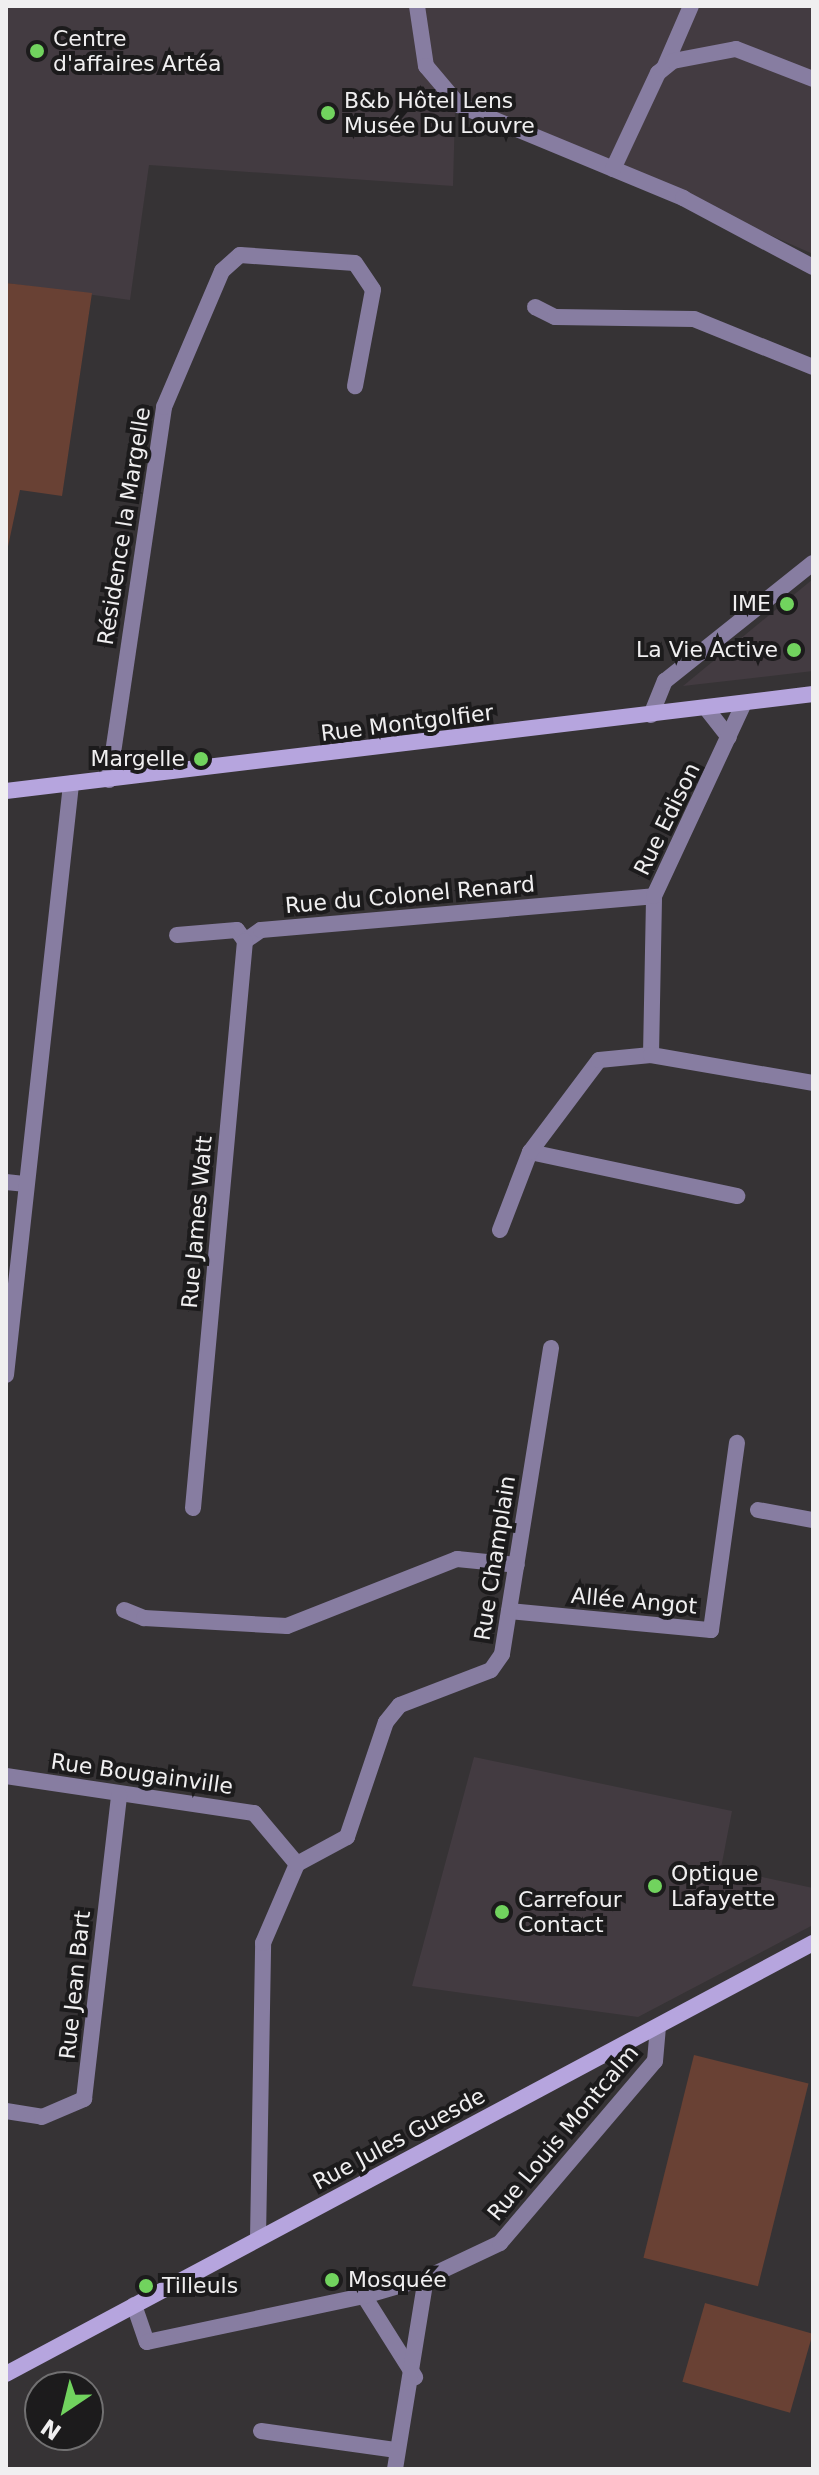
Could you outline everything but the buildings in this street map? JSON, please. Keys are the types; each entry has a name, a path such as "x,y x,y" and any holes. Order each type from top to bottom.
{"street":[{"path":"417,6 426,66 459,105 613,169 813,267"},
{"path":"613,169 665,66 691,6"},
{"path":"681,25 699,52"},
{"path":"665,66 699,52 736,49 813,79"},
{"name":"Résidence la Margelle","path":"109,780 164,407 222,271 240,255 355,263 373,290 355,386"},
{"path":"535,307 555,317 694,319 813,367"},
{"path":"651,715 665,681 813,563"},
{"name":"Rue Montgolfier","path":"6,791 813,694"},
{"name":"Rue Edison","path":"651,1055 654,896 744,703"},
{"path":"706,708 729,737"},
{"path":"6,1375 24,1184 35,1150 71,784"},
{"name":"Rue du Colonel Renard","path":"245,941 261,930 306,925 654,896"},
{"path":"177,935 237,930 245,941"},
{"name":"Rue James Watt","path":"193,1508 245,941"},
{"path":"500,1230 530,1152 599,1060 651,1055 813,1083"},
{"path":"530,1152 737,1196"},
{"path":"6,1182 24,1184"},
{"name":"Rue Champlain","path":"297,1864 347,1837 386,1722 400,1705 491,1670 502,1654 551,1348"},
{"name":"Allée Angot","path":"509,1611 711,1630 737,1443"},
{"path":"758,1510 813,1520"},
{"path":"124,1610 144,1618 287,1626 457,1559 517,1565"},
{"name":"Rue Bougainville","path":"6,1776 254,1813 297,1864"},
{"name":"Rue Jean Bart","path":"6,2111 42,2117 84,2099 119,1795"},
{"path":"258,2238 263,1943 297,1864"},
{"name":"Rue Jules Guesde","path":"6,2374 813,1943"},
{"name":"Rue Louis Montcalm","path":"134,2305 147,2342 364,2296 426,2278 500,2243 655,2061 658,2027"},
{"path":"395,2469 415,2377 426,2278"},
{"path":"364,2296 415,2377"},
{"path":"261,2431 397,2450"}],"shaded area":[{"path":"6,6 813,6 813,254 466,101 455,111 453,186 149,165 130,300 6,283"},
{"path":"6,283 92,293 62,496 20,490 6,556"},
{"path":"813,579 813,671 683,686"},
{"path":"474,1757 732,1811 721,1868 813,1888 813,1925 638,2017 412,1986"},
{"path":"694,2055 808,2084 758,2286 643,2258"},
{"path":"705,2303 813,2334 790,2413 682,2382"}],"place":[{"name":"Centre d'affaires Artéa","path":"37,51"},
{"name":"B&b Hôtel Lens Musée Du Louvre","path":"328,113"},
{"name":"IME","path":"787,604"},
{"name":"La Vie Active","path":"794,650"},
{"name":"Margelle","path":"201,759"},
{"name":"Optique Lafayette","path":"655,1886"},
{"name":"Carrefour Contact","path":"502,1912"},
{"name":"Mosquée","path":"332,2280"},
{"name":"Tilleuls","path":"146,2286"}]}
